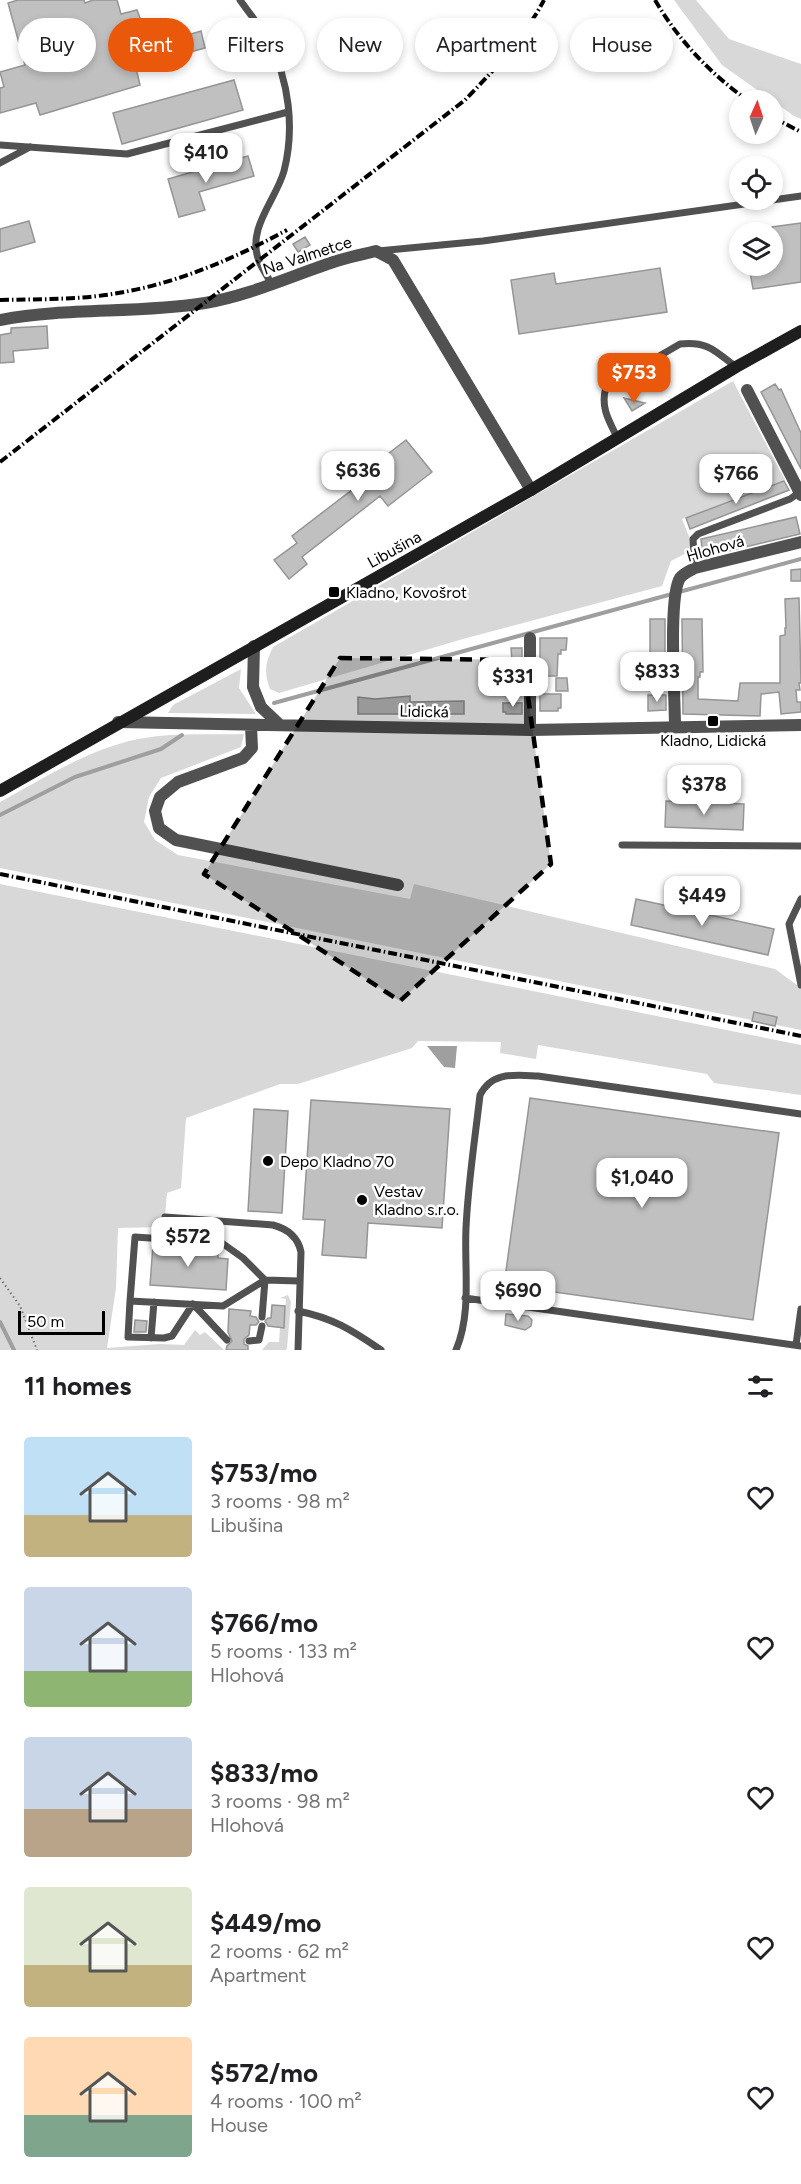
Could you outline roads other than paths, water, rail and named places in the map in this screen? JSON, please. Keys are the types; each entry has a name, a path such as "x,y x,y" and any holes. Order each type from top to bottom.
{"main road":[{"name":"Libušina","path":"0,791 118,722 531,490 736,367 799,335"}],"street":[{"name":"Na Valmetce","path":"0,320 28,315 154,309 223,300 272,285 341,259 376,251 393,260 531,490"},
{"path":"747,390 800,494"},
{"name":"Hlohová","path":"675,726 675,592 686,573 695,568 801,542"},
{"path":"530,638 530,730"},
{"path":"254,646 254,687 261,707 280,725"},
{"name":"Lidická","path":"118,722 530,730 801,725"},
{"path":"251,726 252,748 243,758 178,782 160,797 155,810 159,828 176,840 398,885"}],"lane":[{"path":"240,0 268,40 281,69 288,99 289,132 284,169 278,189 259,223 255,248 272,285"},
{"path":"0,145 127,154 288,112"},
{"path":"0,163 30,147"},
{"path":"376,251 483,241 801,196"},
{"path":"618,439 605,411 603,399 606,387 680,344 706,345 736,367"},
{"path":"695,568 693,539 698,534 800,494"},
{"path":"622,845 801,846"},
{"path":"801,899 789,924 801,986"},
{"path":"456,1350 461,1338 465,1298 467,1204 480,1095 485,1086 497,1078 514,1075 538,1076 801,1114"},
{"path":"165,1217 269,1224 282,1228 296,1238 300,1248 298,1350"},
{"path":"193,1304 172,1336 164,1338 128,1337 135,1237 222,1243 243,1258 265,1280 262,1317"},
{"path":"130,1301 223,1306 265,1280 299,1281"},
{"path":"465,1298 799,1346 801,1309"},
{"path":"151,1338 154,1302"},
{"path":"193,1304 227,1340"},
{"path":"298,1311 323,1316 353,1331 381,1350"},
{"path":"249,1341 259,1340 262,1326"}],"waterway":[{"path":"679,592 801,559"},
{"path":"274,703 672,594"},
{"path":"0,815 75,777 161,749 182,735"},
{"path":"0,1322 14,1350"}],"railway":[{"path":"0,462 465,100 518,40 544,0"},
{"path":"655,0 685,43 720,79 734,90"},
{"path":"783,123 801,132"},
{"path":"0,300 81,298 150,286 210,266 287,230"},
{"path":"0,874 801,1036"}],"place":[{"name":"Kladno, Kovošrot","path":"334,592"},
{"name":"Kladno, Lidická","path":"713,721"},
{"name":"Depo Kladno 70","path":"268,1161"},
{"name":"Vestav Kladno s.r.o.","path":"362,1200"}]}
